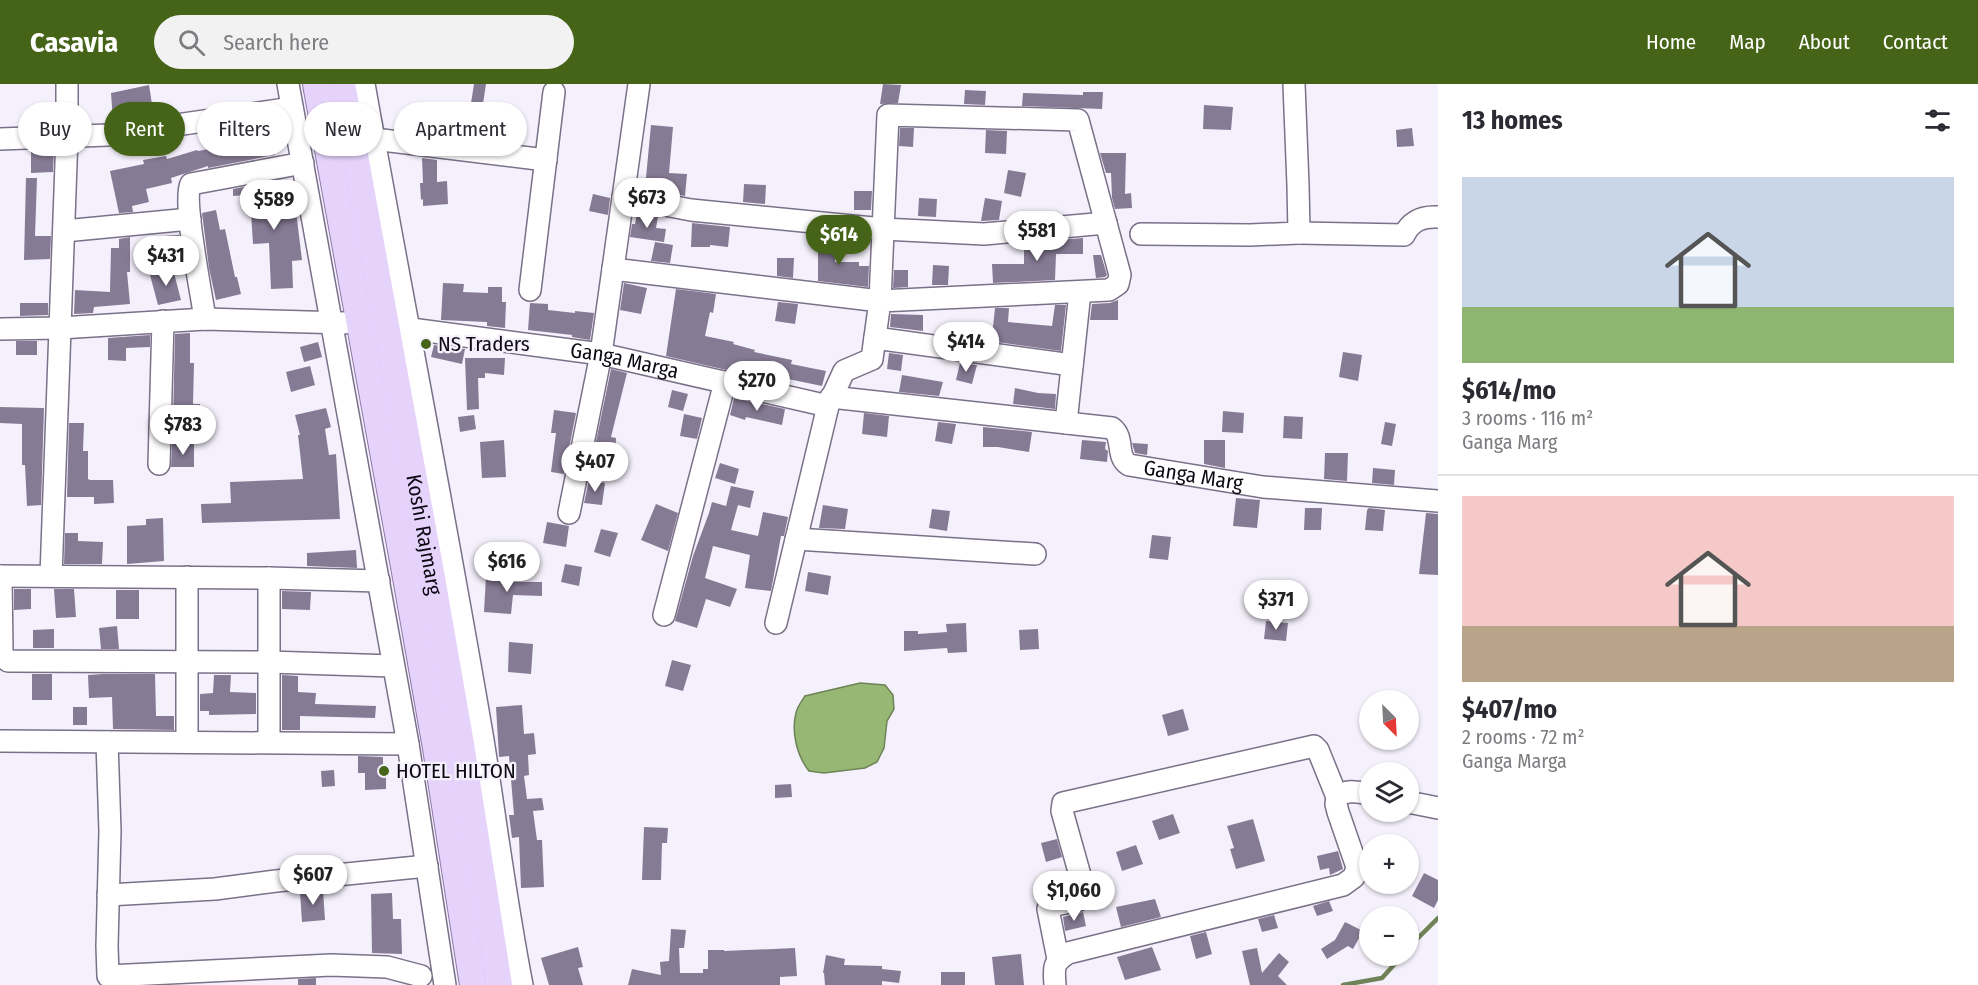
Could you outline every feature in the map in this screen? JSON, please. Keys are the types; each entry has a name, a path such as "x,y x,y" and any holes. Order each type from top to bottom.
{"main road":[{"name":"Koshi Rajmarg","path":"316,84 436,748 489,936 473,985"},
{"name":"Koshi Rajmarg","path":"342,84 397,327 489,936 499,985"}],"street":[{"path":"67,84 67,102"},
{"path":"288,84 291,102"},
{"path":"364,84 367,102"},
{"path":"569,513 601,354 639,84"},
{"path":"1294,84 1299,233"},
{"path":"530,290 554,92"},
{"path":"292,108 408,744 445,985"},
{"path":"613,269 880,301 1109,290 1118,284 1120,275 1078,120 888,115 880,301 872,359 844,371 829,401 776,623"},
{"path":"92,135 197,122"},
{"path":"0,139 18,138"},
{"path":"382,140 546,160"},
{"path":"51,576 66,156"},
{"path":"376,156 397,327"},
{"path":"205,319 190,219 188,188 191,184 303,163"},
{"path":"623,197 691,210 883,229 984,234 1106,223"},
{"path":"1141,234 1299,233 1404,236 1409,226 1425,216 1438,217"},
{"path":"64,231 190,219"},
{"path":"1066,423 1080,292"},
{"name":"Ganga Marga","path":"0,329 60,328 205,319 397,327 601,354 725,382 829,401"},
{"path":"159,464 163,321"},
{"path":"875,338 1072,366"},
{"path":"664,615 725,382"},
{"name":"Ganga Marg","path":"829,401 1112,428 1118,432 1122,458 1129,465 1263,487 1438,501"},
{"path":"796,538 1035,554"},
{"path":"379,581 0,576 2,651 8,661 269,662 393,666"},
{"path":"187,577 187,742"},
{"path":"268,742 269,578"},
{"path":"0,741 408,744"},
{"path":"107,742 110,831 108,976 331,965 387,967 418,981 440,959 489,936 522,985"},
{"path":"1055,985 1054,967 1058,959 1068,954 1343,885 1354,877 1357,867 1338,812 1337,797 1318,750 1314,746 1063,802 1062,811 1085,893 1079,900 1051,906 1048,909 1058,959"},
{"path":"1337,797 1344,792 1359,792"},
{"path":"1419,804 1438,808"},
{"path":"108,895 215,889 276,880 427,866"}],"shaded area":[{"path":"860,683 885,685 893,695 894,709 887,721 884,748 877,762 865,768 824,773 809,771 796,744 794,728 800,704 805,696"}],"building":[{"path":"474,84 486,84 483,102 471,102"},
{"path":"883,84 901,85 898,103 880,104"},
{"path":"149,85 152,102 112,102 111,93"},
{"path":"965,90 986,91 985,105 964,104"},
{"path":"1083,92 1103,92 1102,109 1022,106 1023,93 1083,95"},
{"path":"1204,105 1233,107 1231,130 1203,129"},
{"path":"651,125 673,127 669,173 687,174 685,196 645,188"},
{"path":"900,128 914,128 913,147 899,146"},
{"path":"1412,128 1414,146 1397,147 1396,130"},
{"path":"986,130 1007,131 1006,154 985,153"},
{"path":"197,150 197,156 270,156 208,168 208,166 171,178 172,183 146,189 149,202 132,206 133,212 119,213 110,171 144,164 143,160 166,156 167,159 185,156 185,154"},
{"path":"1100,153 1126,153 1125,194 1131,193 1132,208 1115,209 1111,173 1106,173"},
{"path":"31,156 54,156 53,172 31,173"},
{"path":"422,158 437,160 437,182 447,181 448,204 423,206 420,183 423,183"},
{"path":"1008,170 1026,173 1021,197 1004,193"},
{"path":"26,178 37,178 35,236 51,236 50,259 24,260"},
{"path":"279,180 281,213 296,211 302,260 292,261 293,288 271,289 269,243 253,244 250,197 233,196 233,189"},
{"path":"744,184 766,185 765,204 743,202"},
{"path":"854,191 872,191 871,210 854,210"},
{"path":"593,194 610,198 608,215 589,211"},
{"path":"919,198 937,199 936,217 918,216"},
{"path":"985,198 1002,201 999,220 981,221"},
{"path":"216,210 220,230 225,229 241,294 216,300 209,268 202,213"},
{"path":"637,213 658,217 656,228 666,229 664,242 630,237"},
{"path":"692,223 730,227 728,247 710,245 710,247 691,247"},
{"path":"179,235 183,266 167,267 163,236"},
{"path":"818,235 835,237 835,262 859,262 859,266 869,266 868,287 818,281"},
{"path":"130,237 130,272 127,272 130,304 94,307 93,313 74,314 75,290 110,292 111,248 119,248 119,239"},
{"path":"1083,238 1083,254 1056,254 1055,280 993,283 992,264 1024,264 1024,243"},
{"path":"655,242 673,245 670,263 651,261"},
{"path":"1093,255 1101,255 1107,275 1105,277 1096,278"},
{"path":"777,258 794,258 793,278 777,276"},
{"path":"933,265 949,266 948,285 932,285"},
{"path":"173,269 181,300 158,305 150,275"},
{"path":"894,270 908,270 908,287 893,288"},
{"path":"443,283 464,284 463,292 488,293 488,287 502,287 502,302 506,302 505,328 487,326 487,322 441,320"},
{"path":"624,283 647,288 641,314 620,310"},
{"path":"676,289 716,294 713,313 710,312 705,336 734,342 733,344 755,350 754,352 792,360 791,364 826,371 822,386 788,379 787,384 666,356"},
{"path":"1118,300 1118,320 1090,320 1092,304"},
{"path":"778,302 798,304 795,324 775,321"},
{"path":"20,303 48,303 48,315 20,316"},
{"path":"530,303 548,304 548,310 594,313 590,340 572,337 572,335 528,330"},
{"path":"1055,305 1066,305 1061,351 968,338 970,324 993,327 995,308 1009,308 1008,322 1052,326"},
{"path":"891,314 923,315 923,331 890,327"},
{"path":"190,333 190,363 194,363 193,404 200,404 199,422 173,421 175,334"},
{"path":"150,335 150,347 126,348 126,361 108,360 108,338"},
{"path":"16,341 37,341 37,355 16,355"},
{"path":"318,342 322,357 304,362 300,347"},
{"path":"434,345 465,349 462,364 431,357"},
{"path":"1343,352 1362,355 1358,381 1339,377"},
{"path":"889,353 903,355 901,371 887,369"},
{"path":"465,358 505,358 504,375 485,373 485,378 478,378 479,409 467,410"},
{"path":"960,363 977,365 972,384 956,380"},
{"path":"310,366 315,385 291,392 286,372"},
{"path":"611,369 627,373 611,437 616,438 615,458 593,456"},
{"path":"902,375 943,382 939,396 899,392"},
{"path":"1015,388 1056,394 1055,409 1013,404"},
{"path":"672,390 688,394 683,411 668,407"},
{"path":"734,398 785,409 782,425 746,417 745,420 730,415"},
{"path":"0,407 44,408 41,505 27,506 25,465 22,465 22,424 0,423"},
{"path":"326,408 331,427 325,429 329,455 336,454 340,519 202,523 201,504 231,503 230,482 303,479 298,435 300,435 295,415"},
{"path":"554,410 576,413 564,474 551,472 556,433 551,433"},
{"path":"1223,411 1244,413 1243,433 1222,432"},
{"path":"864,413 889,416 887,437 862,434"},
{"path":"684,414 702,418 697,439 680,436"},
{"path":"474,415 476,429 460,432 458,417"},
{"path":"1284,416 1303,417 1302,439 1283,438"},
{"path":"938,422 956,424 952,444 935,441"},
{"path":"1385,422 1396,424 1392,446 1381,444"},
{"path":"69,423 84,423 83,451 88,451 88,479 113,480 114,503 94,504 94,497 67,497"},
{"path":"983,427 1032,432 1029,452 983,447"},
{"path":"504,440 506,477 482,478 480,442"},
{"path":"1082,440 1106,442 1107,462 1080,459"},
{"path":"1204,440 1225,440 1225,468 1204,464"},
{"path":"1132,443 1148,444 1147,455 1135,453"},
{"path":"172,444 194,444 194,467 171,467"},
{"path":"1325,453 1348,453 1347,481 1324,479"},
{"path":"720,463 739,469 735,484 715,478"},
{"path":"1373,468 1395,470 1394,485 1372,483"},
{"path":"589,480 605,483 602,505 584,503"},
{"path":"731,486 754,491 750,508 738,505 731,530 758,536 763,512 788,517 784,536 781,536 771,591 745,588 750,555 713,546 705,578 737,589 730,607 706,599 697,628 675,621 693,556 712,502 726,506"},
{"path":"1236,498 1260,500 1257,528 1233,526"},
{"path":"656,504 678,513 668,551 641,540"},
{"path":"823,505 848,509 845,529 819,528"},
{"path":"1305,508 1322,508 1321,530 1304,530"},
{"path":"1369,508 1385,510 1383,531 1365,530"},
{"path":"932,509 950,511 947,531 929,528"},
{"path":"1426,513 1438,514 1438,575 1419,574"},
{"path":"163,518 164,561 127,564 127,526 146,525 146,519"},
{"path":"547,522 569,526 566,547 543,543"},
{"path":"601,529 618,533 610,557 594,552"},
{"path":"65,533 78,533 78,541 103,542 102,564 64,564"},
{"path":"1152,535 1171,537 1168,560 1149,558"},
{"path":"356,550 357,568 307,566 307,553"},
{"path":"565,564 582,567 579,586 561,582"},
{"path":"808,572 831,576 828,595 805,591"},
{"path":"486,576 514,578 514,582 542,582 542,596 513,595 511,614 484,612"},
{"path":"14,589 31,589 31,609 14,610"},
{"path":"54,589 74,589 76,617 56,618"},
{"path":"116,590 139,590 139,619 116,619"},
{"path":"282,591 311,592 310,610 282,609"},
{"path":"1266,621 1288,623 1286,641 1264,639"},
{"path":"966,623 967,652 948,653 947,648 904,651 904,631 918,631 918,634 947,632 946,624"},
{"path":"117,626 119,649 101,649 99,628"},
{"path":"54,629 54,648 33,648 33,630"},
{"path":"1038,629 1039,649 1020,650 1019,630"},
{"path":"509,642 533,644 531,674 508,672"},
{"path":"672,660 691,665 683,691 665,686"},
{"path":"32,674 52,674 52,700 32,700"},
{"path":"155,674 156,716 174,716 174,730 113,729 112,697 89,698 88,675"},
{"path":"214,675 231,675 230,692 256,693 256,714 209,715 209,711 200,711 200,694 213,693"},
{"path":"282,675 298,676 298,692 316,693 315,704 376,706 375,718 300,716 300,730 282,730"},
{"path":"522,705 524,734 534,733 536,754 528,755 529,775 524,776 527,799 542,798 544,810 533,811 537,840 542,840 544,887 521,888 519,837 512,838 509,815 514,815 509,756 499,757 496,707"},
{"path":"73,707 87,707 87,725 73,725"},
{"path":"1183,709 1189,730 1168,736 1162,715"},
{"path":"358,756 383,757 386,789 365,790 365,773 358,773"},
{"path":"334,770 335,786 322,787 321,771"},
{"path":"791,784 792,797 775,798 775,785"},
{"path":"1173,814 1180,833 1159,840 1152,821"},
{"path":"1253,819 1265,861 1236,869 1230,849 1234,848 1227,826"},
{"path":"644,827 668,828 667,843 662,843 661,880 642,880"},
{"path":"1057,839 1062,857 1046,862 1041,843"},
{"path":"1136,845 1143,864 1122,871 1116,852"},
{"path":"1338,851 1343,869 1330,875 1329,868 1320,870 1317,856"},
{"path":"1424,873 1438,880 1438,900 1434,908 1412,896 1419,894 1419,883"},
{"path":"323,890 325,920 302,922 300,892"},
{"path":"392,893 393,919 401,919 402,954 372,953 371,894"},
{"path":"1155,899 1161,917 1121,927 1116,907"},
{"path":"1329,901 1333,911 1317,916 1313,906"},
{"path":"1083,912 1086,926 1065,931 1063,917"},
{"path":"1274,915 1278,928 1262,932 1258,919"},
{"path":"1345,922 1359,929 1359,938 1353,949 1348,946 1327,959 1321,949 1335,940"},
{"path":"671,929 686,930 684,948 679,948 680,973 703,973 703,969 708,969 708,950 795,948 797,976 780,977 780,985 628,985 632,969 661,975 660,962 669,961"},
{"path":"1206,932 1212,954 1196,959 1190,936"},
{"path":"578,947 583,967 578,968 583,985 549,985 541,958"},
{"path":"1152,947 1161,970 1125,980 1117,957"},
{"path":"1257,948 1262,973 1279,953 1289,962 1278,976 1287,985 1250,985 1242,951"},
{"path":"1021,954 1024,985 995,985 992,957"},
{"path":"826,955 845,959 844,965 882,966 882,969 901,971 899,983 882,981 882,985 825,985 823,973"},
{"path":"941,972 965,972 965,985 941,985"},
{"path":"316,978 316,985 298,985 298,979"}],"waterway":[{"path":"1419,937 1438,918"},
{"path":"1343,985 1382,978 1393,966"}],"place":[{"name":"NS Traders","path":"426,344"},
{"name":"HOTEL HILTON","path":"384,771"}]}
